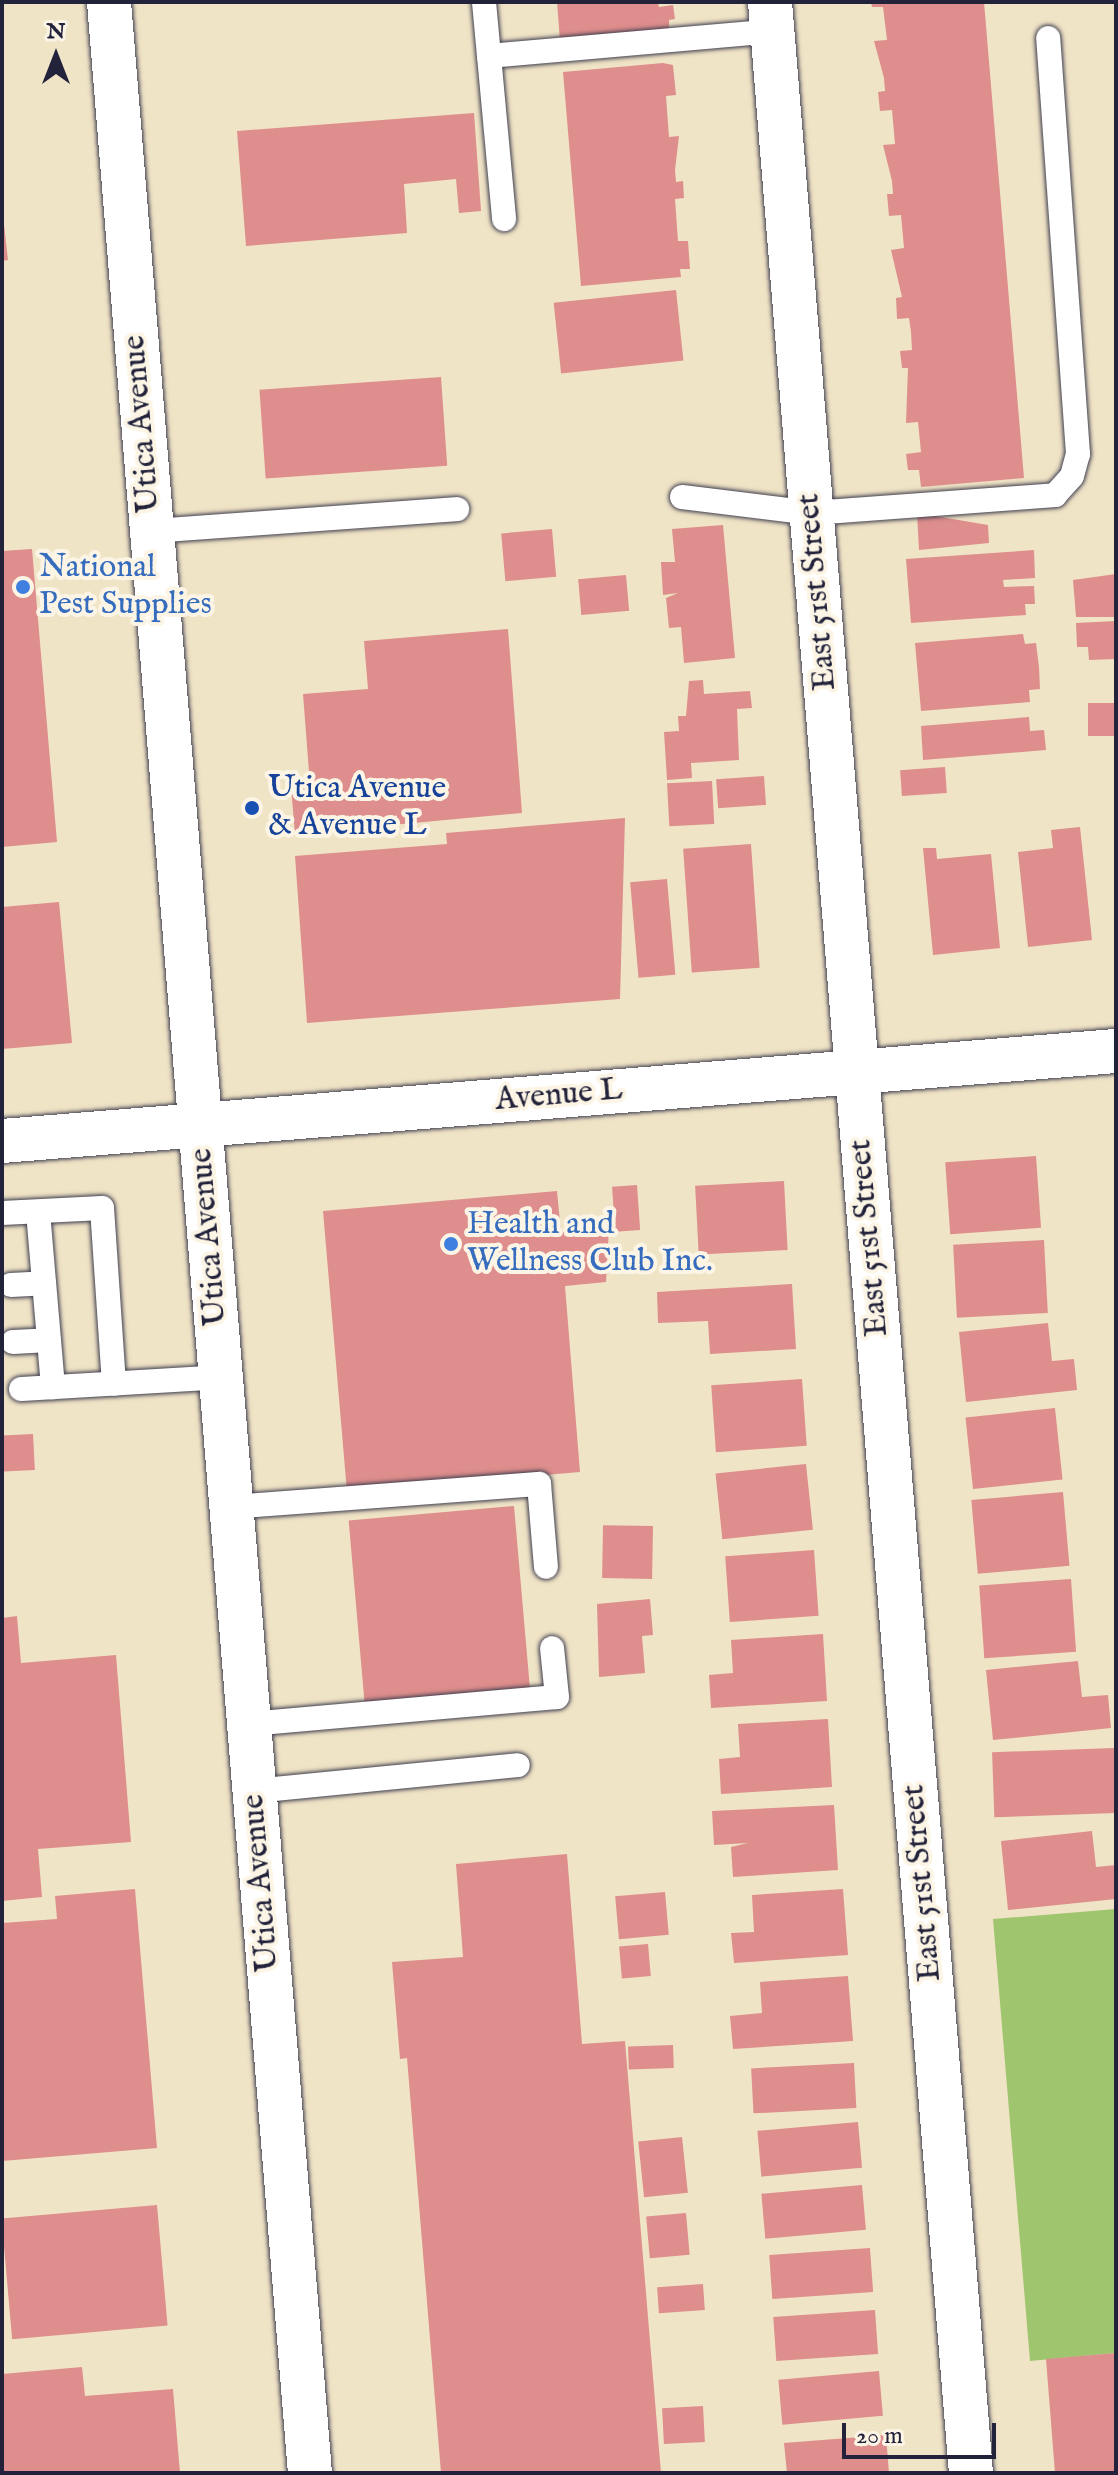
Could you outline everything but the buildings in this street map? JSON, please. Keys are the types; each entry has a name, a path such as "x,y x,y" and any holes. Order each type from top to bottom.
{"street":[{"name":"Utica Avenue","path":"109,2 310,2473"},
{"name":"East 51st Street","path":"772,16 971,2473"},
{"name":"Avenue L","path":"2,1141 1116,1051"}],"lane":[{"path":"484,2 504,219"},
{"path":"489,56 772,16"},
{"path":"682,497 812,513 1055,495 1072,476 1078,454 1048,38"},
{"path":"152,531 457,509"},
{"path":"2,1213 102,1208 114,1384"},
{"path":"38,1212 53,1387"},
{"path":"11,1285 44,1283"},
{"path":"13,1342 49,1340"},
{"path":"21,1389 221,1377"},
{"path":"231,1507 539,1484 546,1567"},
{"path":"249,1724 557,1697 552,1648"},
{"path":"254,1791 518,1765"}],"green space":[{"path":"1116,1909 1116,2353 1030,2361 993,1919"}],"place":[{"name":"National Pest Supplies","path":"23,587"},
{"name":"Utica Avenue & Avenue L","path":"252,808"},
{"name":"Health and Wellness Club Inc.","path":"451,1244"}]}
